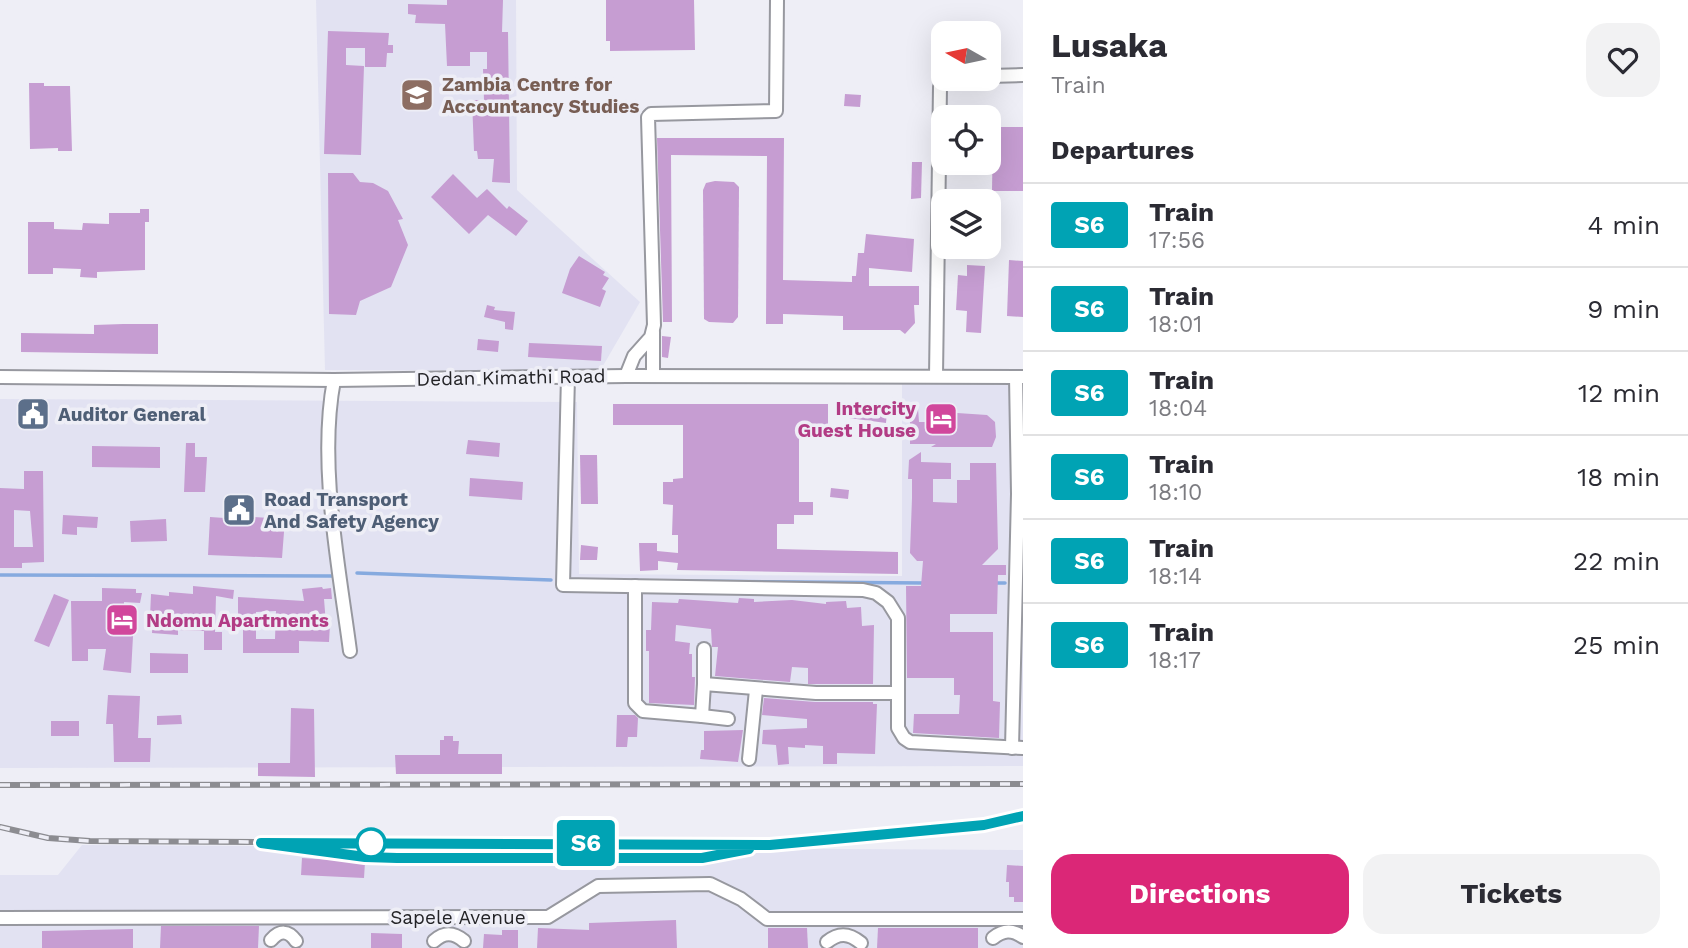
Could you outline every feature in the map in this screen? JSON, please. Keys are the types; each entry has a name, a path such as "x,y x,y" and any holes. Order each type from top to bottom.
{"street":[{"path":"653,376 648,117 650,114 776,111 777,0"},
{"path":"1001,76 1023,75"},
{"path":"936,376 940,91"},
{"path":"626,376 634,356 653,332"},
{"path":"568,376 563,585 863,590 876,593 888,602 898,618 898,728 904,738 910,742 1017,748 1020,377"},
{"name":"Dedan Kimathi Road","path":"0,377 334,380 568,376 1020,377"},
{"path":"334,380 329,407 328,460 350,650"},
{"path":"635,586 635,703 643,711 728,719"},
{"path":"702,716 704,649"},
{"path":"704,684 816,693 898,693"},
{"path":"750,759 756,690"},
{"name":"Sapele Avenue","path":"0,918 548,917 598,886 710,884 741,899 766,919 1023,919"},
{"path":"271,917 271,944"},
{"path":"434,917 434,945"},
{"path":"464,917 464,944"},
{"path":"296,918 296,944"},
{"path":"827,919 827,945"},
{"path":"860,919 861,945"},
{"path":"993,919 993,943"},
{"path":"993,943 1000,933 1009,931 1023,937"},
{"path":"271,944 277,934 284,932 292,934 296,944"},
{"path":"434,945 440,936 449,933 457,936 464,944"},
{"path":"827,945 835,936 844,934 853,937 861,945"}],"shaded area":[{"name":"Zambia Centre for Accountancy Studies","path":"316,0 516,0 517,190 640,302 600,371 325,370"},
{"path":"1023,372 1023,766 0,768 0,399 577,402 579,574 902,576 902,375"},
{"path":"82,845 1023,850 1023,948 0,948 0,875 58,875"}],"building":[{"path":"447,0 503,0 502,32 508,32 510,183 492,182 494,159 478,159 477,151 474,151 472,100 484,100 483,69 487,69 487,52 470,52 470,66 447,66 445,24 415,23 416,15 408,14 408,4 447,5"},
{"path":"606,0 694,0 695,50 610,51 610,41 606,41"},
{"path":"328,31 389,33 388,45 393,45 393,53 387,53 386,67 365,67 365,48 346,48 346,65 364,66 361,155 324,154"},
{"path":"29,83 70,86 72,151 58,151 58,148 30,149"},
{"path":"845,94 861,95 860,107 844,106"},
{"path":"1001,127 1023,127 1023,191 992,189 992,175 1001,175"},
{"path":"657,138 784,138 783,280 852,282 852,276 856,276 858,253 864,253 866,234 914,239 912,272 869,268 869,286 919,286 919,305 914,305 915,323 905,334 900,330 843,330 843,316 783,314 783,324 766,324 767,156 671,155 672,322 663,322"},
{"path":"912,162 922,162 921,198 911,199"},
{"path":"328,173 353,173 360,182 373,183 388,191 403,219 398,220 408,245 391,287 360,301 356,315 329,314"},
{"path":"453,174 477,198 487,189 507,209 509,206 528,221 516,236 488,215 469,234 431,197"},
{"path":"734,182 739,187 738,317 733,323 709,322 704,319 703,190 706,183"},
{"path":"140,209 149,209 149,222 145,222 145,270 97,272 97,278 80,277 81,269 53,268 53,274 28,274 28,222 54,222 54,229 82,230 83,223 109,224 109,213 140,213"},
{"path":"579,256 605,272 603,275 609,278 602,289 606,291 600,307 562,293 570,269"},
{"path":"1009,260 1023,261 1023,317 1007,316"},
{"path":"967,265 985,266 981,333 966,332 967,311 956,310 958,275 967,276"},
{"path":"487,305 495,307 494,310 515,312 513,330 505,329 505,322 484,317"},
{"path":"158,324 158,354 21,352 21,333 94,334 94,325"},
{"path":"662,336 671,337 668,358 662,357"},
{"path":"478,339 499,341 498,352 477,350"},
{"path":"529,343 602,346 601,361 528,357"},
{"path":"613,404 828,404 828,426 799,426 799,502 813,502 813,515 794,515 794,524 777,524 777,549 898,552 898,574 677,570 678,563 658,561 658,570 640,571 639,543 657,543 657,551 678,553 678,535 672,535 673,505 663,504 663,482 683,478 683,425 613,425"},
{"path":"850,407 887,412 886,423 849,418"},
{"path":"910,408 918,408 919,422 957,422 957,413 987,415 995,422 996,437 992,447 931,447 936,444 910,444"},
{"path":"468,440 500,443 499,457 466,454"},
{"path":"186,443 195,443 195,457 207,457 205,492 184,492"},
{"path":"92,446 160,447 160,468 92,467"},
{"path":"921,452 921,462 951,463 951,479 933,479 933,502 957,503 957,480 970,480 970,463 996,463 998,549 982,565 1006,565 1006,575 998,575 997,614 950,614 950,632 993,632 993,701 1000,702 999,738 913,733 914,714 959,714 960,695 954,695 954,678 907,678 906,586 921,586 923,561 917,561 910,553 912,479 908,479 909,460"},
{"path":"580,455 597,455 598,504 581,504"},
{"path":"24,471 43,471 44,562 22,563 22,568 0,568 0,488 24,489","holes":["14,510 30,511 33,547 14,547"]},
{"path":"470,478 523,482 522,500 469,496"},
{"path":"831,488 849,490 848,499 830,497"},
{"path":"240,511 252,511 252,517 285,519 282,558 208,555 210,517 239,519"},
{"path":"63,515 98,517 97,528 77,527 77,535 62,534"},
{"path":"166,519 167,541 131,542 130,521"},
{"path":"581,545 598,547 597,560 580,560"},
{"path":"193,586 234,590 233,599 216,596 215,632 222,632 222,650 204,650 204,631 178,630 178,635 152,633 151,594 193,594"},
{"path":"102,588 136,589 136,593 142,593 140,603 124,602 123,635 133,636 131,673 103,670 106,649 88,649 88,661 72,661 71,601 102,601"},
{"path":"331,588 332,599 324,599 326,624 330,624 329,642 299,641 299,653 243,653 243,618 238,618 238,597 304,601 302,589","holes":["276,611 275,639 256,639 256,612"]},
{"path":"54,594 69,600 49,647 34,641"},
{"path":"739,598 754,599 754,602 792,600 826,604 846,601 847,608 861,607 862,626 874,625 873,684 808,684 808,668 792,667 790,682 715,676 718,647 712,647 711,629 676,625 675,641 690,643 692,677 695,677 694,705 649,703 649,651 646,651 646,630 651,630 652,602 678,603 679,599 738,603"},
{"path":"150,653 188,654 188,673 150,673"},
{"path":"108,695 140,696 138,738 151,738 150,762 114,762 113,724 106,724"},
{"path":"764,698 877,704 875,754 837,753 837,764 823,764 823,746 805,745 805,748 788,747 789,764 778,765 776,745 762,744 763,730 807,728 807,719 762,715"},
{"path":"291,708 314,709 315,777 258,776 258,763 290,763"},
{"path":"181,715 182,724 157,725 157,716"},
{"path":"617,715 635,715 638,718 637,737 628,737 627,747 616,747"},
{"path":"51,721 79,721 79,736 51,736"},
{"path":"743,730 738,762 700,759 701,750 704,750 704,731"},
{"path":"444,736 453,736 453,741 459,741 458,754 502,754 502,774 396,774 395,755 440,755 440,740 444,740"},
{"path":"302,858 365,862 364,878 301,875"},
{"path":"1007,865 1023,866 1023,902 1014,902 1014,897 1009,897"},
{"path":"676,920 677,948 537,948 538,928 589,930 589,923"},
{"path":"161,926 259,926 258,948 160,948"},
{"path":"768,928 807,928 808,948 768,948"},
{"path":"878,928 978,928 978,948 877,948"},
{"path":"133,929 133,948 42,948 42,931"},
{"path":"502,930 518,930 518,948 483,948 484,934 502,935"},
{"path":"371,933 402,934 402,948 371,948"}],"waterway":[{"path":"357,573 551,580"},
{"path":"0,575 332,576"},
{"path":"682,581 926,583"},
{"path":"993,583 1005,583"}],"railway":[{"path":"0,785 1023,784"},
{"path":"763,846 984,826 1023,816"},
{"path":"0,827 48,838 90,841 770,845"},
{"path":"320,851 397,858 665,858 702,857 738,851"}],"train":[{"name":"S6","path":"749,849 702,858 397,858 365,857 261,843 770,845 984,825 1023,816"}],"place":[{"name":"Zambia Centre for Accountancy Studies","path":"417,95"},
{"name":"Auditor General","path":"33,414"},
{"name":"Intercity Guest House","path":"941,419"},
{"name":"Road Transport And Safety Agency","path":"239,510"},
{"name":"Ndomu Apartments","path":"122,620"}]}
